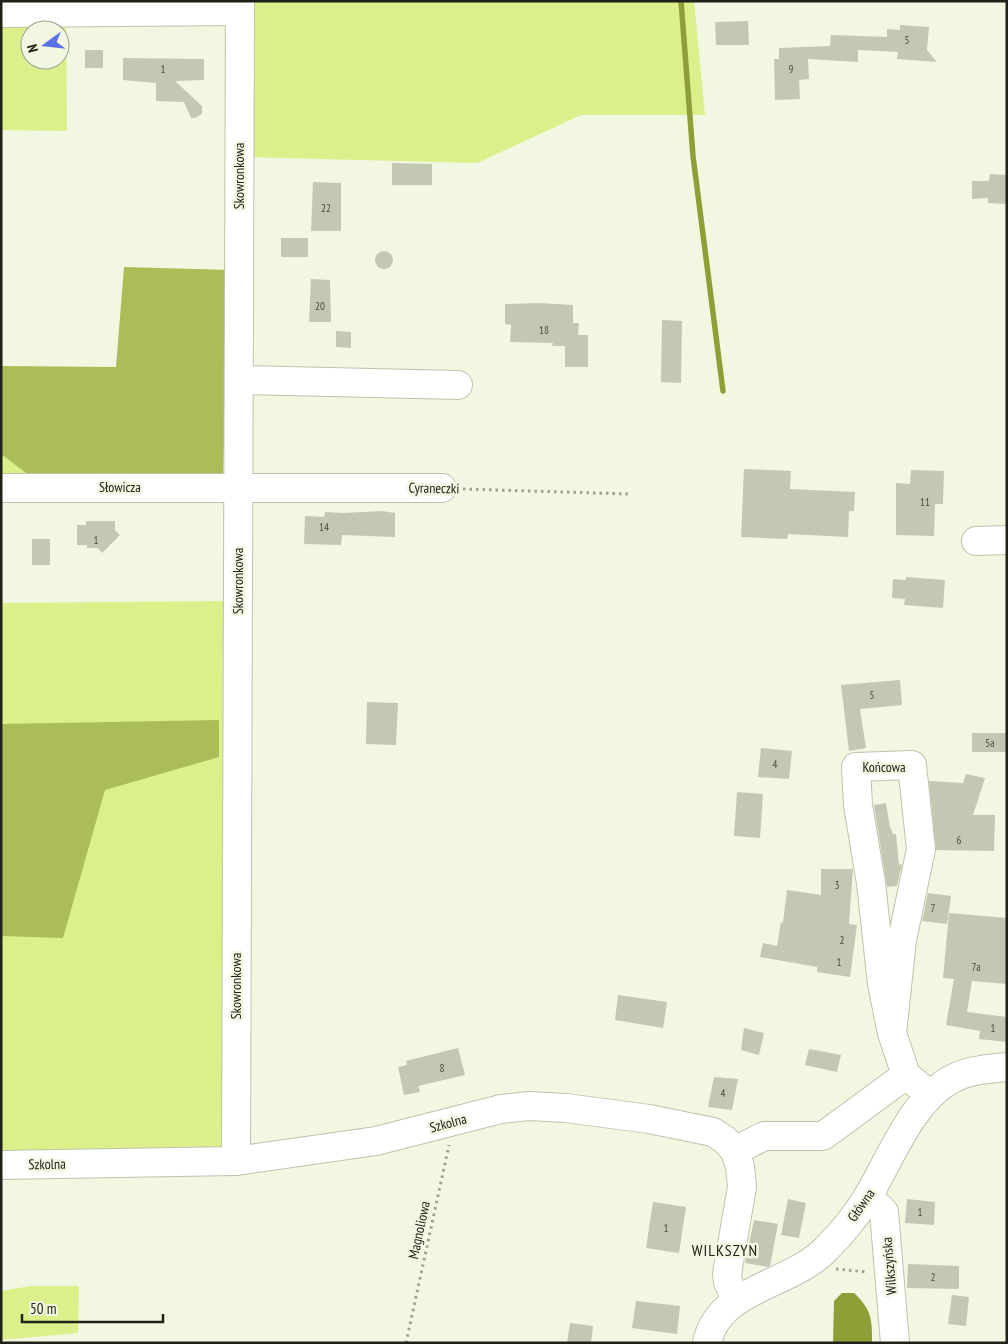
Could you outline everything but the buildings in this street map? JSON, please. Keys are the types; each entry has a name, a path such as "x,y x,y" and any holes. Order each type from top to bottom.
{"street":[{"path":"1,13 240,6"},
{"name":"Skowronkowa","path":"236,1161 240,6"},
{"path":"239,380 458,385"},
{"name":"Cyraneczki","path":"239,486 442,488"},
{"name":"Słowicza","path":"1,488 239,486"},
{"path":"976,542 1007,540"},
{"name":"Końcowa","path":"892,1033 902,940 921,849 912,765 856,767 858,805 871,883 882,984 892,1033 906,1075"},
{"name":"Główna","path":"707,1343 718,1317 736,1300 785,1278 813,1262 836,1239 868,1196 917,1109 930,1095 951,1080 964,1074 1007,1067"},
{"path":"736,1300 728,1282 727,1274 742,1187 740,1167 735,1151 764,1136 823,1136 906,1075 930,1095"},
{"name":"Szkolna","path":"1,1165 236,1161 376,1141 453,1123 501,1109 529,1106 566,1108 649,1119 713,1132 725,1140 735,1151"},
{"name":"Wilkszyńska","path":"868,1196 884,1212 895,1343"}],"path":[{"name":"Cyraneczki","path":"442,488 630,494"},
{"name":"Magnoliowa","path":"406,1343 453,1123"},
{"path":"813,1262 831,1269 890,1274"}],"shaded area":[{"path":"248,1 694,1 705,115 581,115 477,163 246,157"},
{"path":"1,27 20,27 20,70 66,70 67,131 1,130"},
{"path":"124,267 230,270 223,474 26,473 1,454 1,366 116,367"},
{"path":"1,454 26,473 1,474"},
{"path":"227,601 223,1147 1,1154 1,603"},
{"path":"219,720 219,757 105,790 63,938 1,936 1,724"},
{"path":"31,1286 79,1286 78,1333 1,1340 1,1291"},
{"path":"842,1293 854,1293 868,1310 872,1328 872,1343 833,1343 834,1301"}],"waterway":[{"path":"681,1 693,156 723,391"}],"district":[{"name":"WILKSZYN","path":"725,1250"}]}
